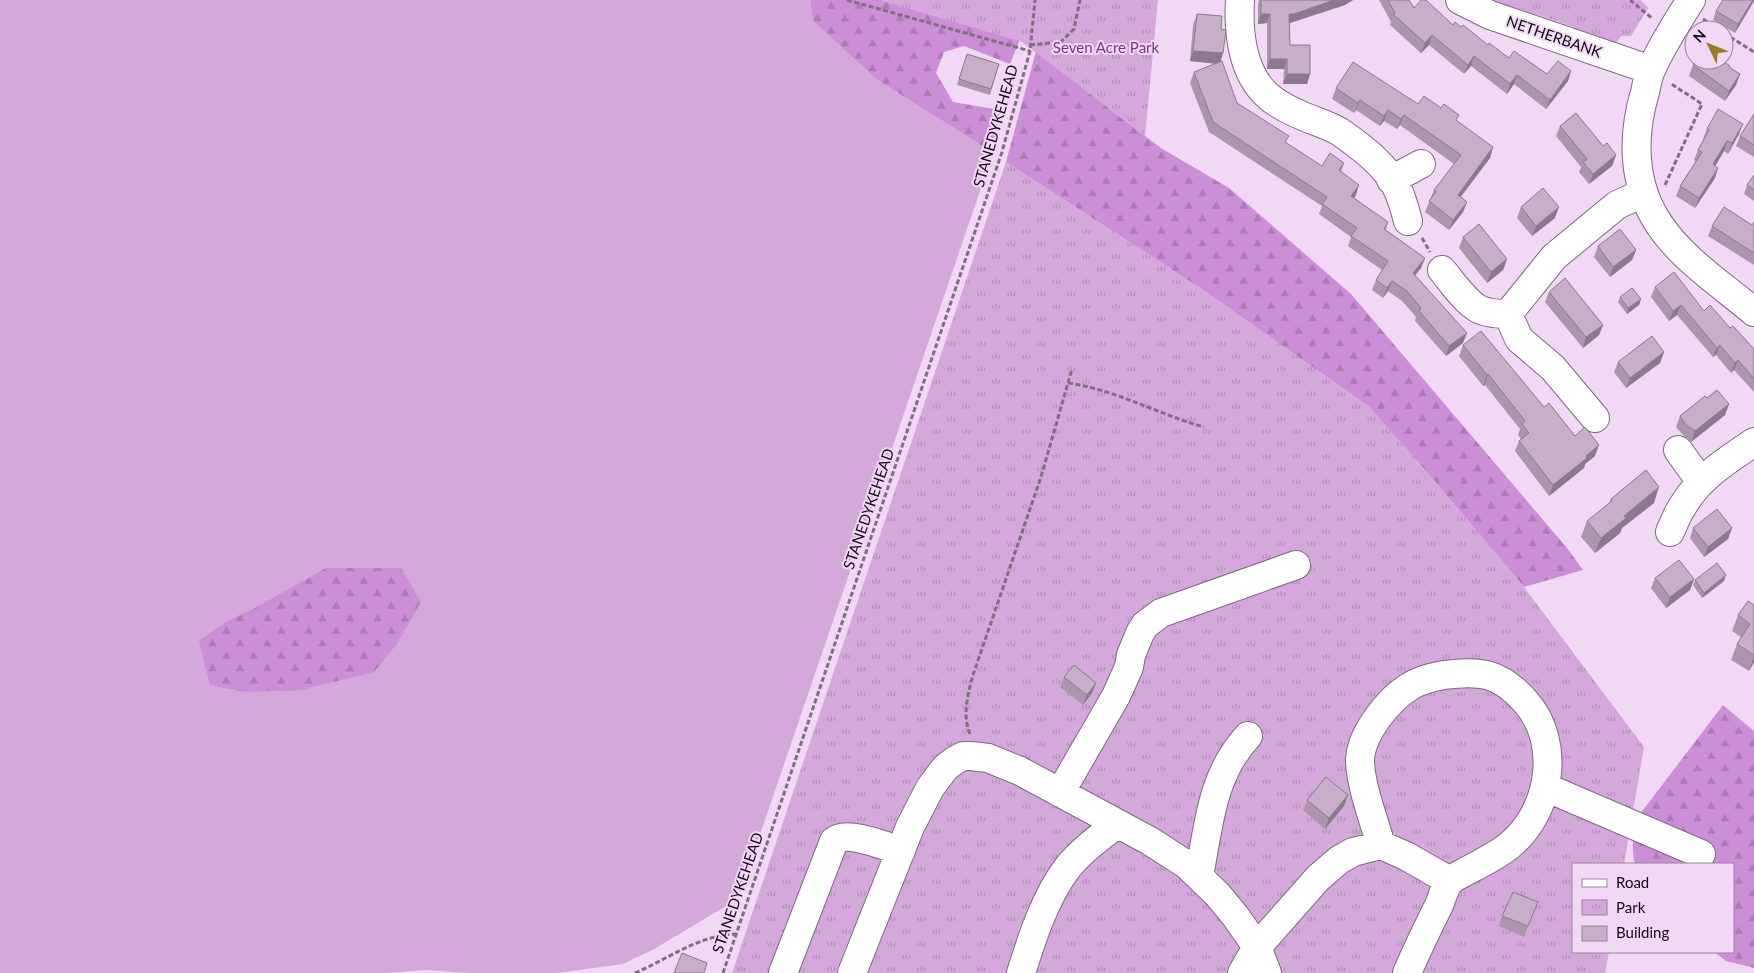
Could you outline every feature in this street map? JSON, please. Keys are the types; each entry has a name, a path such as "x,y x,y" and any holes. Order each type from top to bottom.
{"street":[{"path":"1240,0 1240,28 1244,55 1254,80 1269,98 1305,118 1324,123 1340,132 1371,156 1397,188 1408,221"},
{"name":"NETHERBANK","path":"1460,0 1490,15 1651,70"},
{"path":"1692,0 1651,70 1640,110 1636,136 1637,165 1648,203 1659,225 1678,247 1754,312"},
{"path":"1391,180 1421,164"},
{"path":"1508,314 1554,257 1617,205 1648,203"},
{"path":"1442,270 1465,298 1478,309 1508,314"},
{"path":"1508,314 1519,340 1553,368 1595,418"},
{"path":"1670,532 1682,506 1701,482 1712,471 1754,442"},
{"path":"1678,450 1701,482"},
{"path":"1060,793 1116,696 1129,667 1135,644 1145,625 1161,613 1296,565"},
{"path":"1381,845 1361,772 1360,760 1363,747 1373,726 1387,706 1404,690 1421,681 1456,674 1484,673 1504,681 1515,690 1534,712 1546,738 1548,771 1541,800 1529,823 1514,841 1503,850 1450,880 1406,973"},
{"path":"1199,876 1216,789 1233,755 1248,736"},
{"path":"852,973 900,851 923,800 945,768 963,756 988,758 1020,771 1150,841 1199,876 1236,917 1258,947 1267,973"},
{"path":"1545,787 1701,854"},
{"path":"1021,973 1040,919 1064,873 1090,845 1117,824"},
{"path":"783,973 834,841 842,836 872,842 900,851"},
{"path":"1242,973 1258,947 1328,868 1353,852 1381,845 1450,880"}],"path":[{"name":"STANEDYKEHEAD","path":"847,0 1030,51"},
{"name":"STANEDYKEHEAD","path":"723,973 1002,152 1030,51 1035,0"},
{"path":"1030,45 1061,42 1074,28 1080,0"},
{"path":"1630,0 1671,34"},
{"path":"1734,39 1754,52"},
{"path":"1648,203 1702,104 1651,70"},
{"path":"1408,221 1418,227 1424,242 1442,270"},
{"path":"988,758 979,749 969,731 966,716 968,695 973,675 1049,451 1072,369"},
{"path":"1068,382 1109,392 1168,416 1204,427"},
{"path":"635,973 714,936 736,934"}],"green space":[{"path":"0,0 810,0 813,21 876,79 993,153 738,899 654,949 623,964 557,973 469,973 427,970 383,973 0,973"},
{"path":"810,0 909,0 1024,29 1010,64 964,46 944,52 936,73 953,102 1000,110 993,153 876,79 813,21"},
{"name":"Seven Acre Park","path":"879,0 1158,0 1145,136 1022,42"},
{"path":"1480,0 1641,0 1648,8 1631,36 1621,36 1613,47 1583,37 1573,27 1535,14 1526,15"},
{"path":"1038,44 1112,111 1161,148 1229,188 1351,294 1567,548 1583,570 1524,587 1368,406 1200,288 1006,162"},
{"path":"1006,162 1200,288 1368,406 1524,587 1644,747 1624,863 1572,863 1572,953 1609,953 1605,973 732,973"},
{"path":"326,568 401,568 421,602 397,644 374,672 301,690 245,692 210,685 199,641 225,622 253,609"},
{"path":"1723,705 1754,731 1754,968 1726,961 1715,953 1734,953 1734,863 1635,863 1633,847 1637,818"}],"building":[{"path":"1261,0 1334,0 1289,14 1290,45 1310,45 1310,74 1287,74 1287,59 1270,59 1270,14 1261,14"},
{"path":"1388,0 1409,0 1414,8 1421,0 1426,0 1453,25 1455,22 1461,27 1463,25 1488,45 1489,43 1509,58 1514,51 1547,74 1558,61 1571,71 1550,100 1517,75 1510,84 1474,56 1468,65 1432,35 1425,43 1394,15 1395,13"},
{"path":"1723,0 1753,0 1738,24 1716,11"},
{"path":"1197,14 1222,16 1221,29 1226,30 1223,53 1193,51"},
{"path":"967,54 999,64 991,89 959,79"},
{"path":"1222,61 1237,103 1289,136 1285,142 1322,166 1330,153 1344,163 1339,170 1359,185 1351,196 1388,222 1384,229 1425,258 1413,273 1467,333 1449,346 1419,311 1421,308 1406,290 1392,281 1387,288 1376,280 1388,261 1351,236 1357,228 1322,204 1327,197 1213,122 1194,72"},
{"path":"1353,62 1418,104 1424,96 1441,108 1444,104 1459,115 1456,120 1493,147 1458,195 1467,202 1453,220 1429,201 1436,192 1434,190 1461,155 1404,115 1401,119 1388,110 1384,116 1360,100 1358,103 1336,88"},
{"path":"1700,70 1734,70 1740,74 1729,91"},
{"path":"1718,109 1743,124 1732,143 1727,141 1713,164 1718,168 1699,198 1680,186 1702,152 1698,150"},
{"path":"1576,113 1603,146 1607,143 1616,155 1593,174 1583,162 1587,159 1560,126"},
{"path":"1754,114 1754,145 1740,136"},
{"path":"1754,175 1754,190 1747,185"},
{"path":"1543,188 1559,207 1536,226 1521,207"},
{"path":"1724,207 1752,225 1754,222 1754,253 1712,226"},
{"path":"1479,224 1507,259 1491,272 1463,237"},
{"path":"1620,229 1636,250 1613,267 1598,246"},
{"path":"1674,272 1704,311 1710,305 1730,328 1733,326 1754,349 1754,379 1738,360 1735,363 1720,345 1717,348 1681,305 1673,311 1655,287"},
{"path":"1565,278 1603,325 1586,337 1549,292"},
{"path":"1632,288 1641,299 1628,308 1620,297"},
{"path":"1481,331 1544,407 1549,403 1575,436 1585,427 1599,445 1586,456 1587,458 1553,485 1519,441 1529,433 1522,424 1525,421 1463,345"},
{"path":"1652,336 1664,352 1630,378 1618,362"},
{"path":"1717,390 1729,404 1695,431 1686,425 1680,416 1705,396 1707,398"},
{"path":"1646,470 1659,487 1601,538 1587,521"},
{"path":"1717,509 1732,528 1708,547 1693,528"},
{"path":"1679,560 1694,579 1670,597 1655,578"},
{"path":"1717,563 1726,575 1704,593 1695,580"},
{"path":"1748,601 1754,605 1754,655 1737,644 1750,624 1738,615"},
{"path":"1074,665 1096,683 1087,695 1064,677"},
{"path":"1326,777 1348,795 1329,818 1307,800"},
{"path":"1513,892 1538,902 1528,926 1502,916"},
{"path":"682,953 707,963 704,973 674,973"}]}
